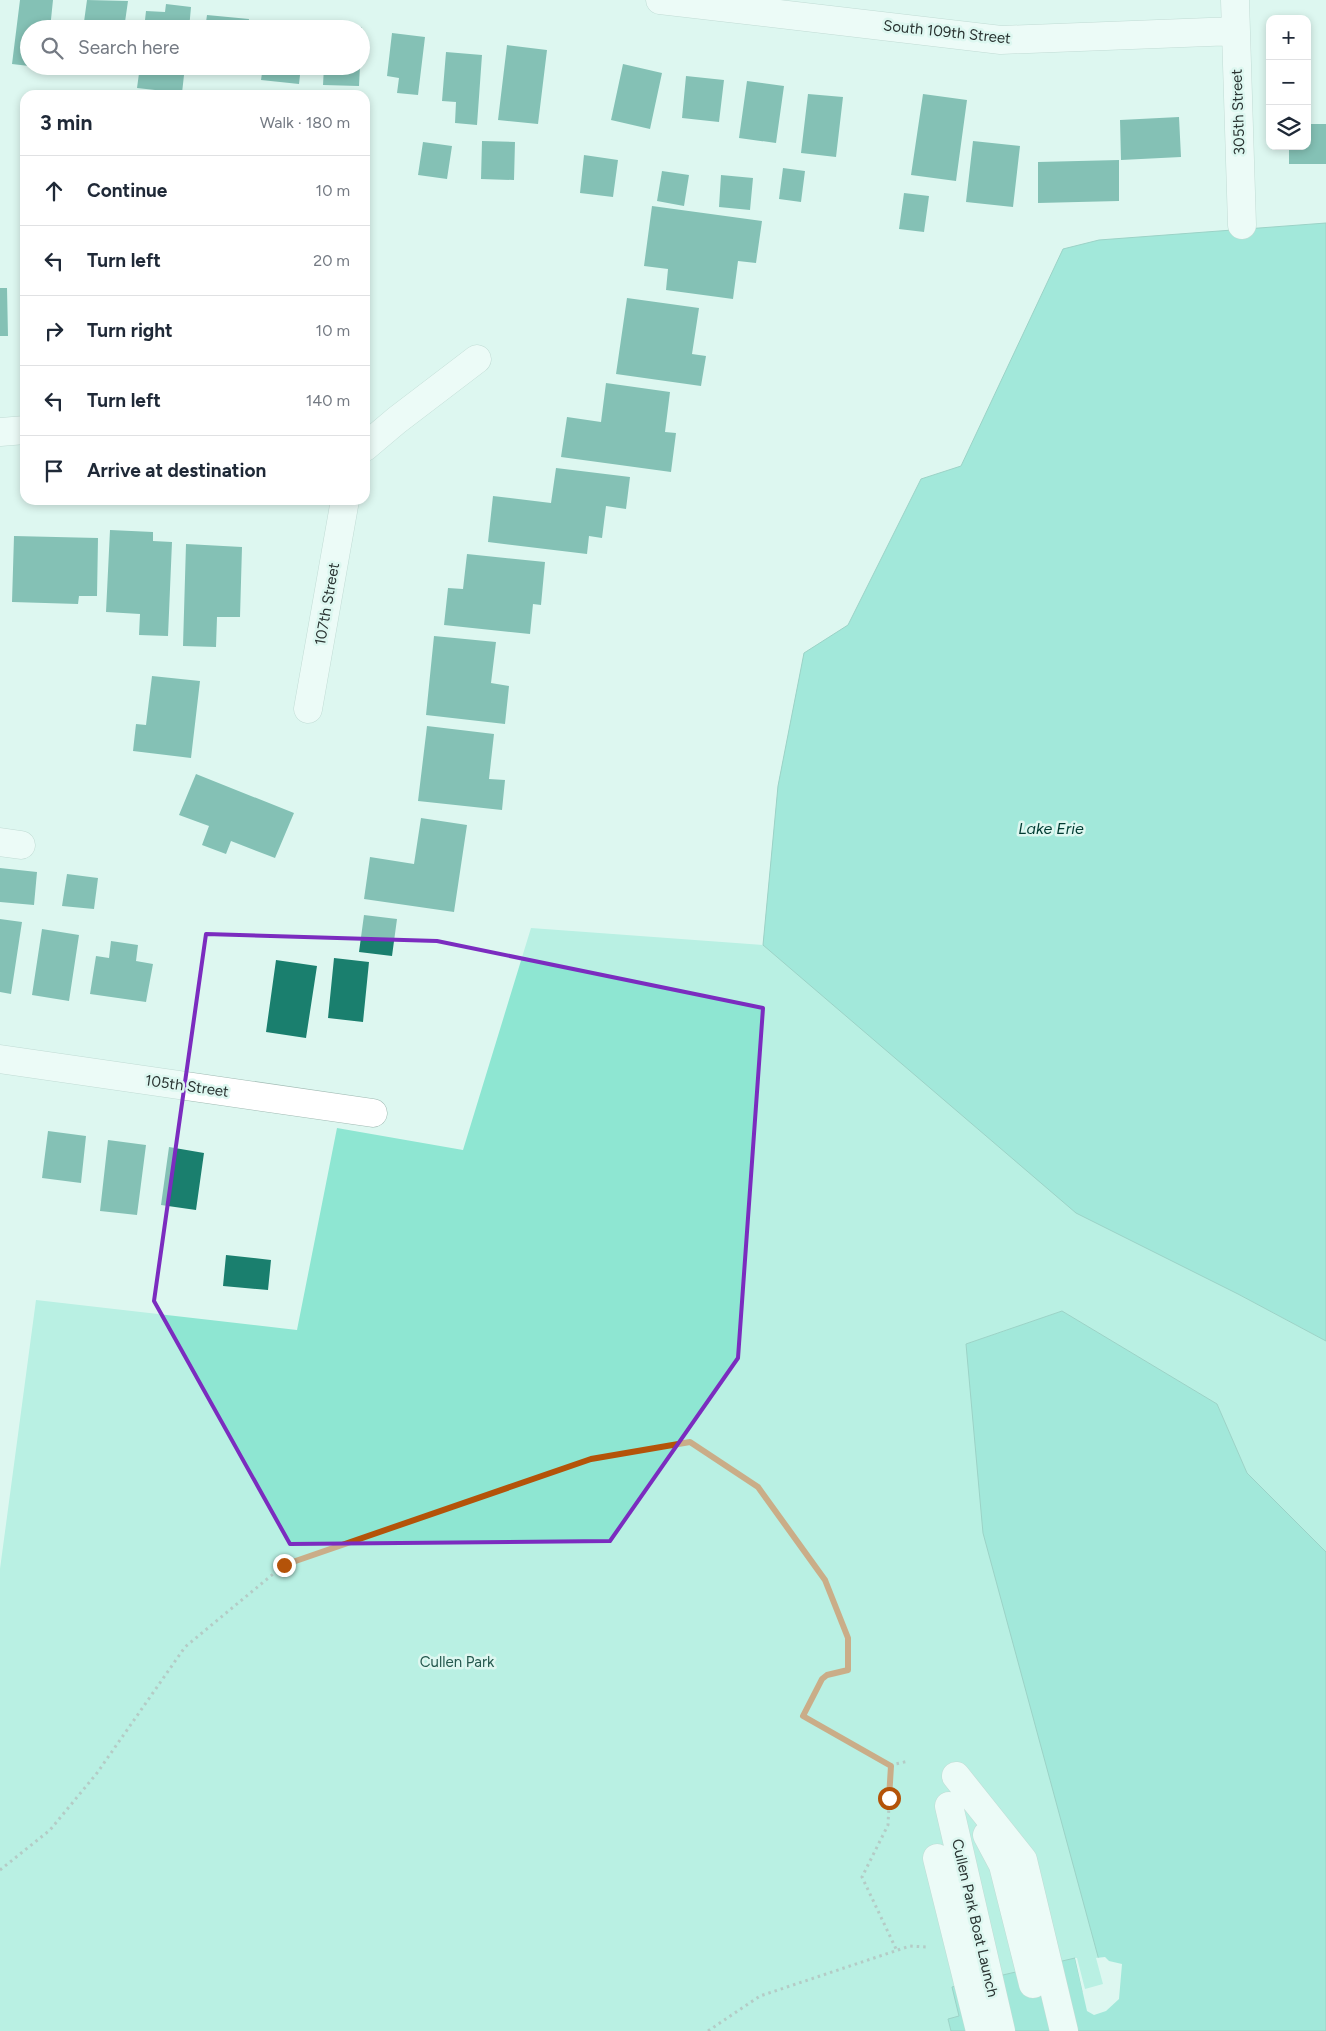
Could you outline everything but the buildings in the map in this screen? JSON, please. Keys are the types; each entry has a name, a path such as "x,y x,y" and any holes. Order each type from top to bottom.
{"street":[{"name":"South 109th Street","path":"660,0 1001,40 1235,31"},
{"name":"305th Street","path":"1235,0 1242,225"},
{"path":"370,443 476,359"},
{"path":"0,432 20,430"},
{"name":"107th Street","path":"308,709 344,505"},
{"name":"105th Street","path":"0,1059 373,1113"},
{"name":"Cullen Park Boat Launch","path":"1045,2031 1004,1865 956,1776 1023,1860 1064,2031"},
{"name":"Cullen Park Boat Launch","path":"949,1806 1001,2031"},
{"name":"Cullen Park Boat Launch","path":"937,1858 980,2031"}],"path":[{"path":"0,1870 50,1830 97,1773 185,1647 284,1565 591,1459 690,1442 758,1487 825,1580 848,1638 848,1670 827,1675 822,1679 803,1716 891,1766 909,1761"},
{"path":"891,1766 888,1825 862,1877 897,1951"},
{"path":"708,2031 760,1996 910,1946 929,1948"}],"highlighted area":[{"path":"206,934 437,941 763,1008 738,1358 610,1541 290,1544 154,1301"}],"green space":[{"name":"Cullen Park","path":"804,653 1238,1294 1326,1341 1326,1552 1247,1473 1217,1404 1062,1311 966,1344 1106,1986 1083,1992 1074,1959 953,1987 959,2017 948,2020 951,2031 0,2031 0,1569 36,1300 297,1330 337,1128 463,1150 531,928 763,945 778,786"}],"water":[{"name":"Lake Erie","path":"1326,223 1326,1341 1238,1294 1076,1213 763,945 778,786 804,653 848,625 921,479 961,466 1063,249 1099,240"},
{"path":"1062,1311 1217,1404 1247,1473 1326,1552 1326,2031 951,2031 948,2019 959,2016 952,1987 1075,1958 1083,1992 1106,1986 983,1533 966,1344"}],"pier":[{"path":"1105,1957 1109,1961 1122,1964 1119,1999 1106,2011 1094,2015 1087,2011 1075,1958 1077,1958 1085,1989 1103,1984 1096,1958"}],"route":[{"path":"284,1565 591,1459 690,1442 758,1487 825,1580 848,1638 848,1670 827,1675 822,1679 803,1716 891,1766 889,1798"}]}
